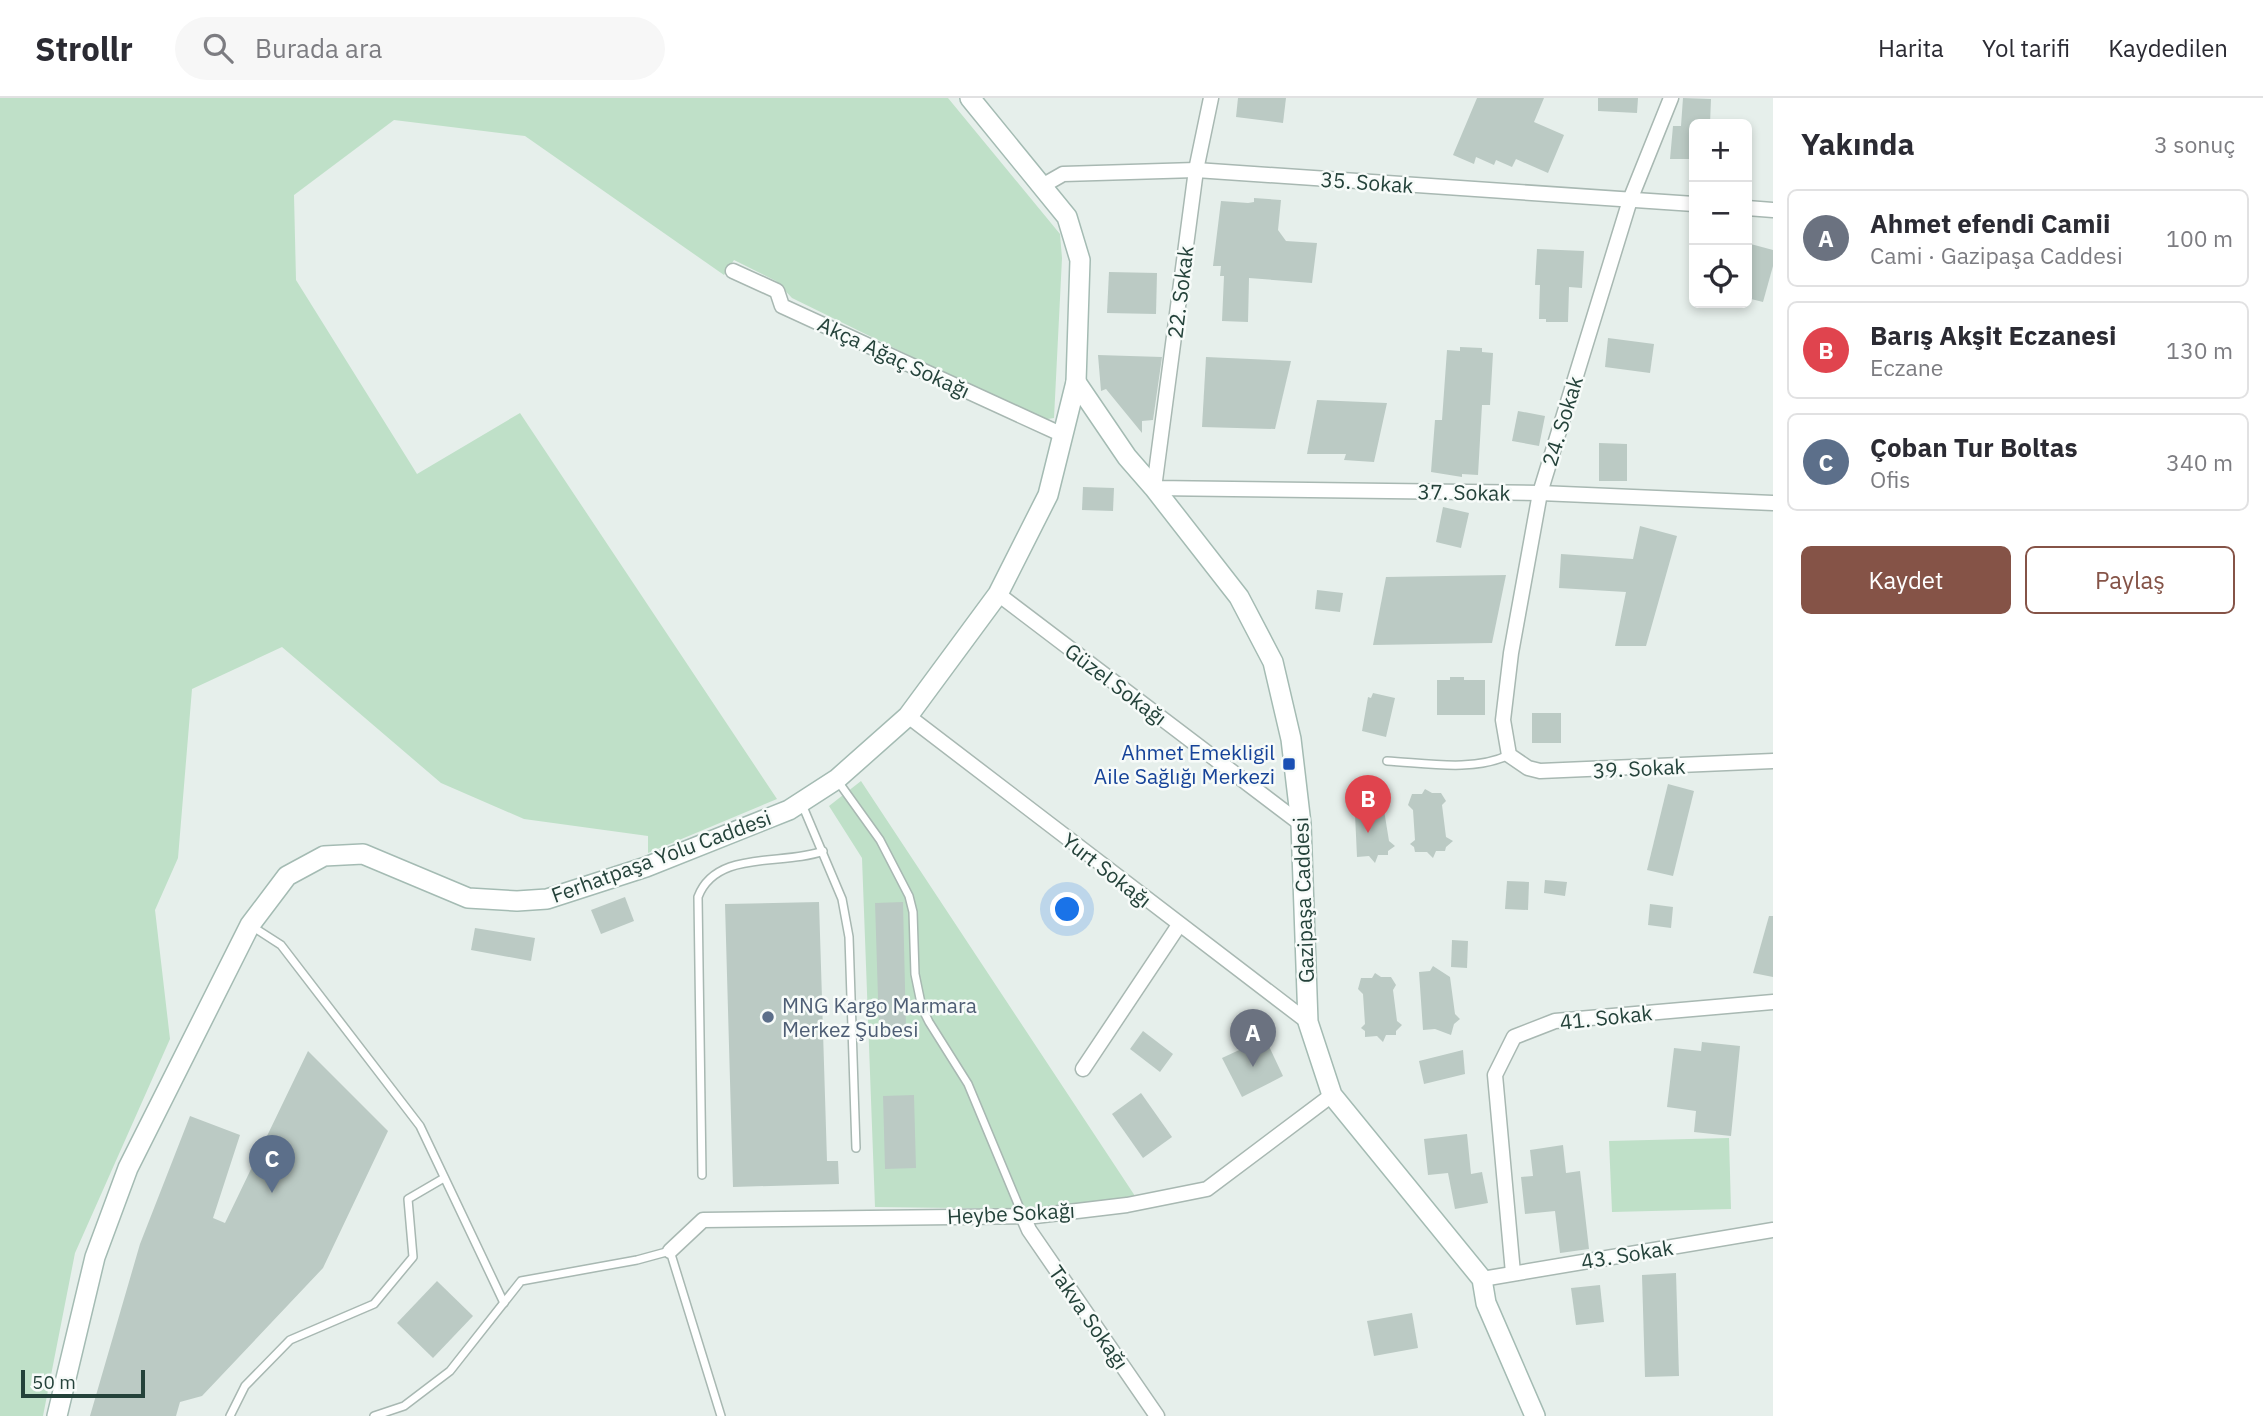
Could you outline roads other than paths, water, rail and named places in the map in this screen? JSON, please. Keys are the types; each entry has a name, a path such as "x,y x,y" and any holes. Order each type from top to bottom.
{"main road":[{"name":"Ferhatpaşa Yolu Caddesi","path":"57,1416 95,1258 128,1168 250,925 287,876 324,856 363,854 467,898 547,900 646,867 789,810 837,779 908,716 998,594 1048,495 1063,435 1076,382 1080,260 1067,217 970,98"},
{"name":"Gazipaşa Caddesi","path":"1076,382 1127,457 1239,597 1273,662 1291,738 1301,824 1308,1022 1332,1094 1482,1279 1486,1303 1535,1416"}],"street":[{"name":"22. Sokak","path":"1154,488 1196,170 1211,98"},
{"name":"24. Sokak","path":"1509,755 1503,720 1511,653 1540,493 1630,200 1671,98"},
{"name":"35. Sokak","path":"1042,186 1063,174 1196,170 1689,204"},
{"path":"1752,208 1773,210"},
{"name":"Akça Ağaç Sokağı","path":"733,271 777,290 782,306 1063,435"},
{"name":"37. Sokak","path":"1154,488 1540,493 1773,503"},
{"name":"Güzel Sokağı","path":"998,594 1301,824"},
{"name":"Yurt Sokağı","path":"908,716 1308,1022"},
{"name":"39. Sokak","path":"1509,755 1528,768 1540,771 1773,761"},
{"path":"1083,1069 1179,925"},
{"name":"41. Sokak","path":"1513,1273 1496,1075 1514,1037 1555,1021 1773,1003"},
{"name":"Heybe Sokağı","path":"670,1251 704,1220 1023,1216 1127,1205 1207,1189 1332,1094"},
{"name":"Takva Sokağı","path":"1023,1216 1029,1230 1157,1416"},
{"name":"43. Sokak","path":"1482,1279 1773,1230"}],"lane":[{"path":"1387,761 1464,765 1493,762 1509,755"},
{"path":"837,779 880,840 909,896 913,912 915,974 922,1008 968,1084 1023,1216"},
{"path":"801,802 842,899 849,937 856,1148"},
{"path":"702,1175 698,897 706,883 729,867 805,857 822,851"},
{"path":"250,925 281,945 420,1126 504,1303"},
{"path":"230,1416 245,1386 290,1340 374,1304 413,1257 408,1199 444,1178"},
{"path":"373,1416 404,1406 450,1371 521,1281 637,1260 670,1251 721,1416"}],"place":[{"name":"Ahmet Emekligil Aile Sağlığı Merkezi","path":"1289,764"},
{"name":"Barış Akşit Eczanesi","path":"1368,833"},
{"name":"MNG Kargo Marmara Merkez Şubesi","path":"768,1017"},
{"name":"Ahmet efendi Camii","path":"1253,1067"},
{"name":"Çoban Tur Boltas","path":"272,1193"}]}
